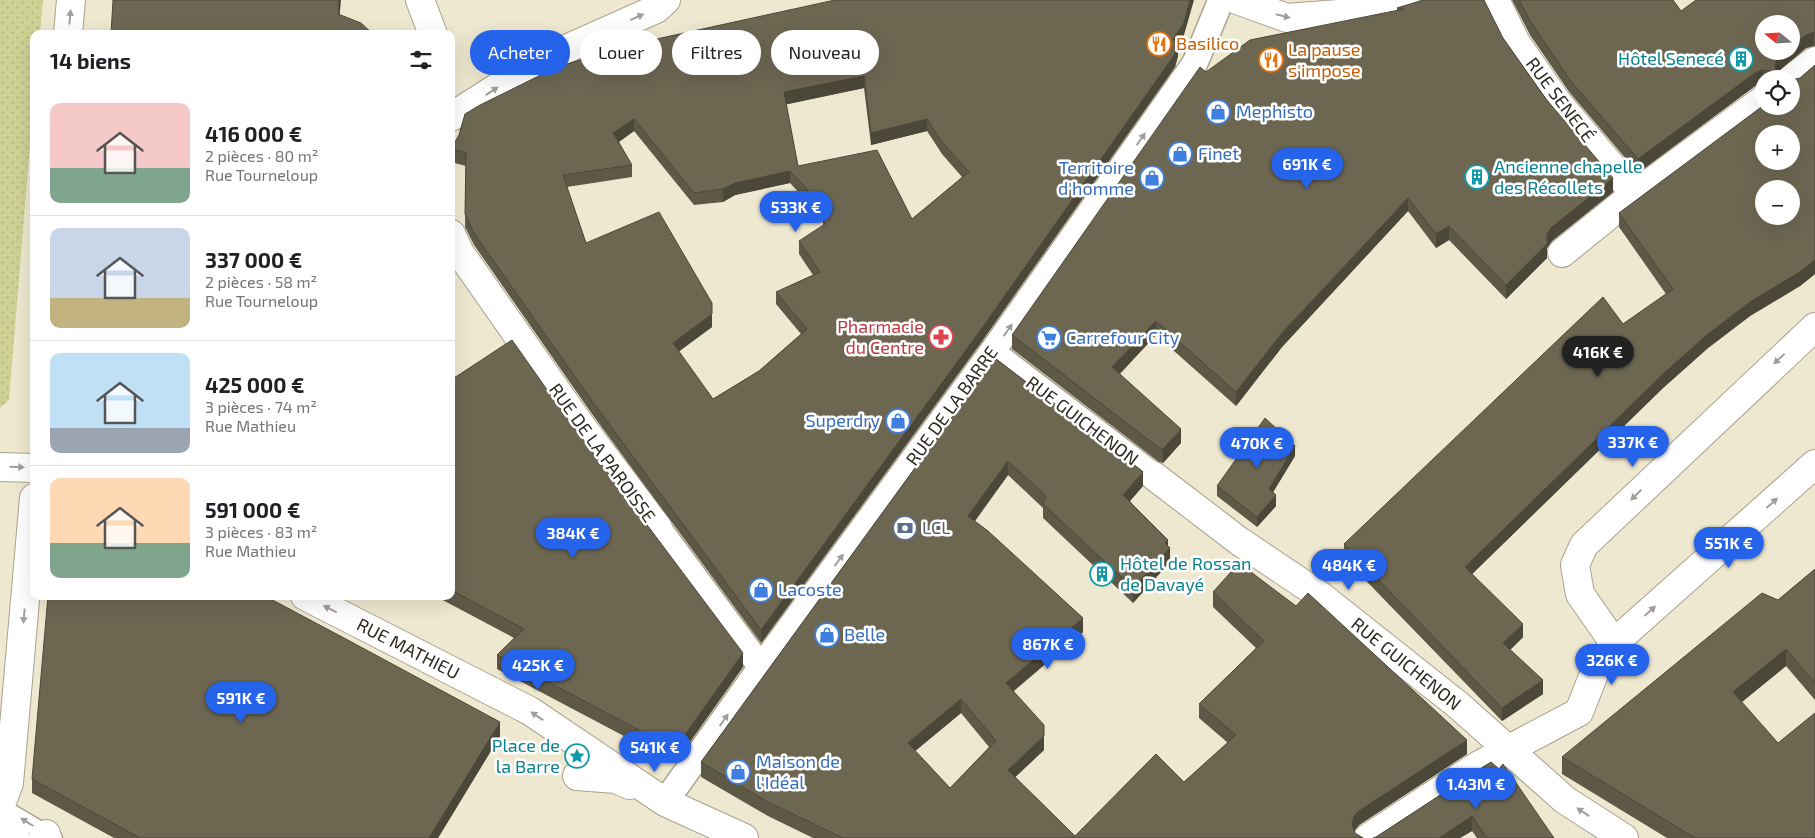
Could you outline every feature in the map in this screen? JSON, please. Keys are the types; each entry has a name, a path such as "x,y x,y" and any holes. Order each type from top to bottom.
{"street":[{"path":"68,30 71,0"},
{"path":"420,0 431,30"},
{"path":"455,106 537,62 656,9 666,0"},
{"name":"RUE DE LA BARRE","path":"665,802 761,667 992,352 1195,63 1221,0"},
{"path":"1237,0 1287,18 1377,11 1417,0"},
{"name":"RUE SENECÉ","path":"1495,0 1516,43 1558,103 1635,194"},
{"path":"1800,72 1815,61"},
{"path":"1562,254 1635,194 1755,106"},
{"name":"RUE DE LA PAROISSE","path":"455,242 460,253 579,423 761,667"},
{"path":"1614,643 1580,594 1575,566 1584,545 1815,326"},
{"name":"RUE GUICHENON","path":"992,352 1239,541 1318,594 1458,706 1565,800 1624,838"},
{"path":"1368,838 1479,765 1579,712 1596,669 1614,643 1815,464"},
{"path":"0,467 30,468"},
{"path":"0,806 9,783 30,544"},
{"name":"RUE MATHIEU","path":"313,600 530,712 665,802 744,838"},
{"path":"577,776 616,779 665,802 691,838"},
{"path":"0,829 16,838"}],"lane":[{"path":"0,806 47,837"}],"green space":[{"path":"0,0 43,0 40,30 30,30 30,145 9,400 0,408"}],"building":[{"path":"113,0 339,0 338,14 361,23 369,30 111,30"},
{"path":"835,0 1190,0 1184,23 1173,39 1178,44 1175,54 980,331 761,630 592,401 474,233 465,214 466,153 455,150 455,142 465,114 541,75 570,75 570,63 580,60 580,75 662,75 662,38 672,36 672,75 761,75 761,30 698,30","holes":["864,76 871,133 927,119 942,142 969,172 912,219 877,150 798,166 784,92","634,119 694,193 723,189 735,183 790,171 831,215 823,221 825,224 799,241 820,272 776,292 807,329 759,371 713,399 673,343 712,314 712,303 659,212 586,243 563,175 632,165 613,133"]},
{"path":"1423,0 1484,0 1503,38 1546,99 1613,178 1552,227 1547,234 1547,244 1506,285 1449,226 1436,234 1408,198 1282,333 1236,392 1156,321 1112,367 1181,429 1163,449 1159,448 1012,335 1200,67 1206,72 1250,40 1404,9 1397,8"},
{"path":"1519,0 1673,0 1681,11 1696,0 1815,0 1815,32 1800,40 1800,15 1755,15 1755,60 1777,60 1775,67 1776,70 1755,70 1755,73 1638,159 1570,80 1530,21"},
{"path":"1815,65 1815,260 1800,272 1750,302 1708,334 1663,374 1465,567 1523,624 1503,643 1543,680 1502,708 1344,544 1603,297 1623,324 1673,289 1619,213 1755,112 1755,115 1800,115 1800,78"},
{"path":"512,340 567,418 743,653 675,749 497,655 524,629 455,592 455,377"},
{"path":"995,358 1143,472 1123,495 1168,540 1165,543 1170,548 1133,588 1043,504 1046,496 1008,461 968,516 988,531 1083,618 1006,683 1044,725 1044,736 1008,770 1075,836 1156,754 1184,782 1236,735 1199,704 1264,641 1213,592 1239,563 1296,606 1308,593 1467,740 1359,811 1354,816 1352,824 1355,833 1363,838 843,838 768,802 701,762","holes":["961,699 996,741 950,788 908,743"]},
{"path":"1265,418 1295,446 1269,489 1276,495 1257,517 1217,486"},
{"path":"1815,569 1815,683 1786,649 1733,692 1778,743 1815,713 1815,838 1695,838 1562,757 1762,593 1778,600"},
{"path":"48,600 272,600 500,722 429,838 140,838 32,779"},
{"path":"1491,762 1499,769 1503,764 1554,838 1487,838 1472,816 1439,838 1373,838 1376,837"}],"place":[{"name":"Basilico","path":"1159,44"},
{"name":"Hôtel Senecé","path":"1741,59"},
{"name":"La pause s'impose","path":"1271,60"},
{"name":"Mephisto","path":"1218,112"},
{"name":"Finet","path":"1180,154"},
{"name":"Ancienne chapelle des Récollets","path":"1477,177"},
{"name":"Territoire d'homme","path":"1152,178"},
{"name":"Pharmacie du Centre","path":"941,337"},
{"name":"Carrefour City","path":"1049,338"},
{"name":"Superdry","path":"898,421"},
{"name":"LCL","path":"905,528"},
{"name":"Hôtel de Rossan de Davayé","path":"1102,574"},
{"name":"Lacoste","path":"761,590"},
{"name":"Belle","path":"827,635"},
{"name":"Place de la Barre","path":"577,756"},
{"name":"Maison de l'Idéal","path":"738,772"}]}
